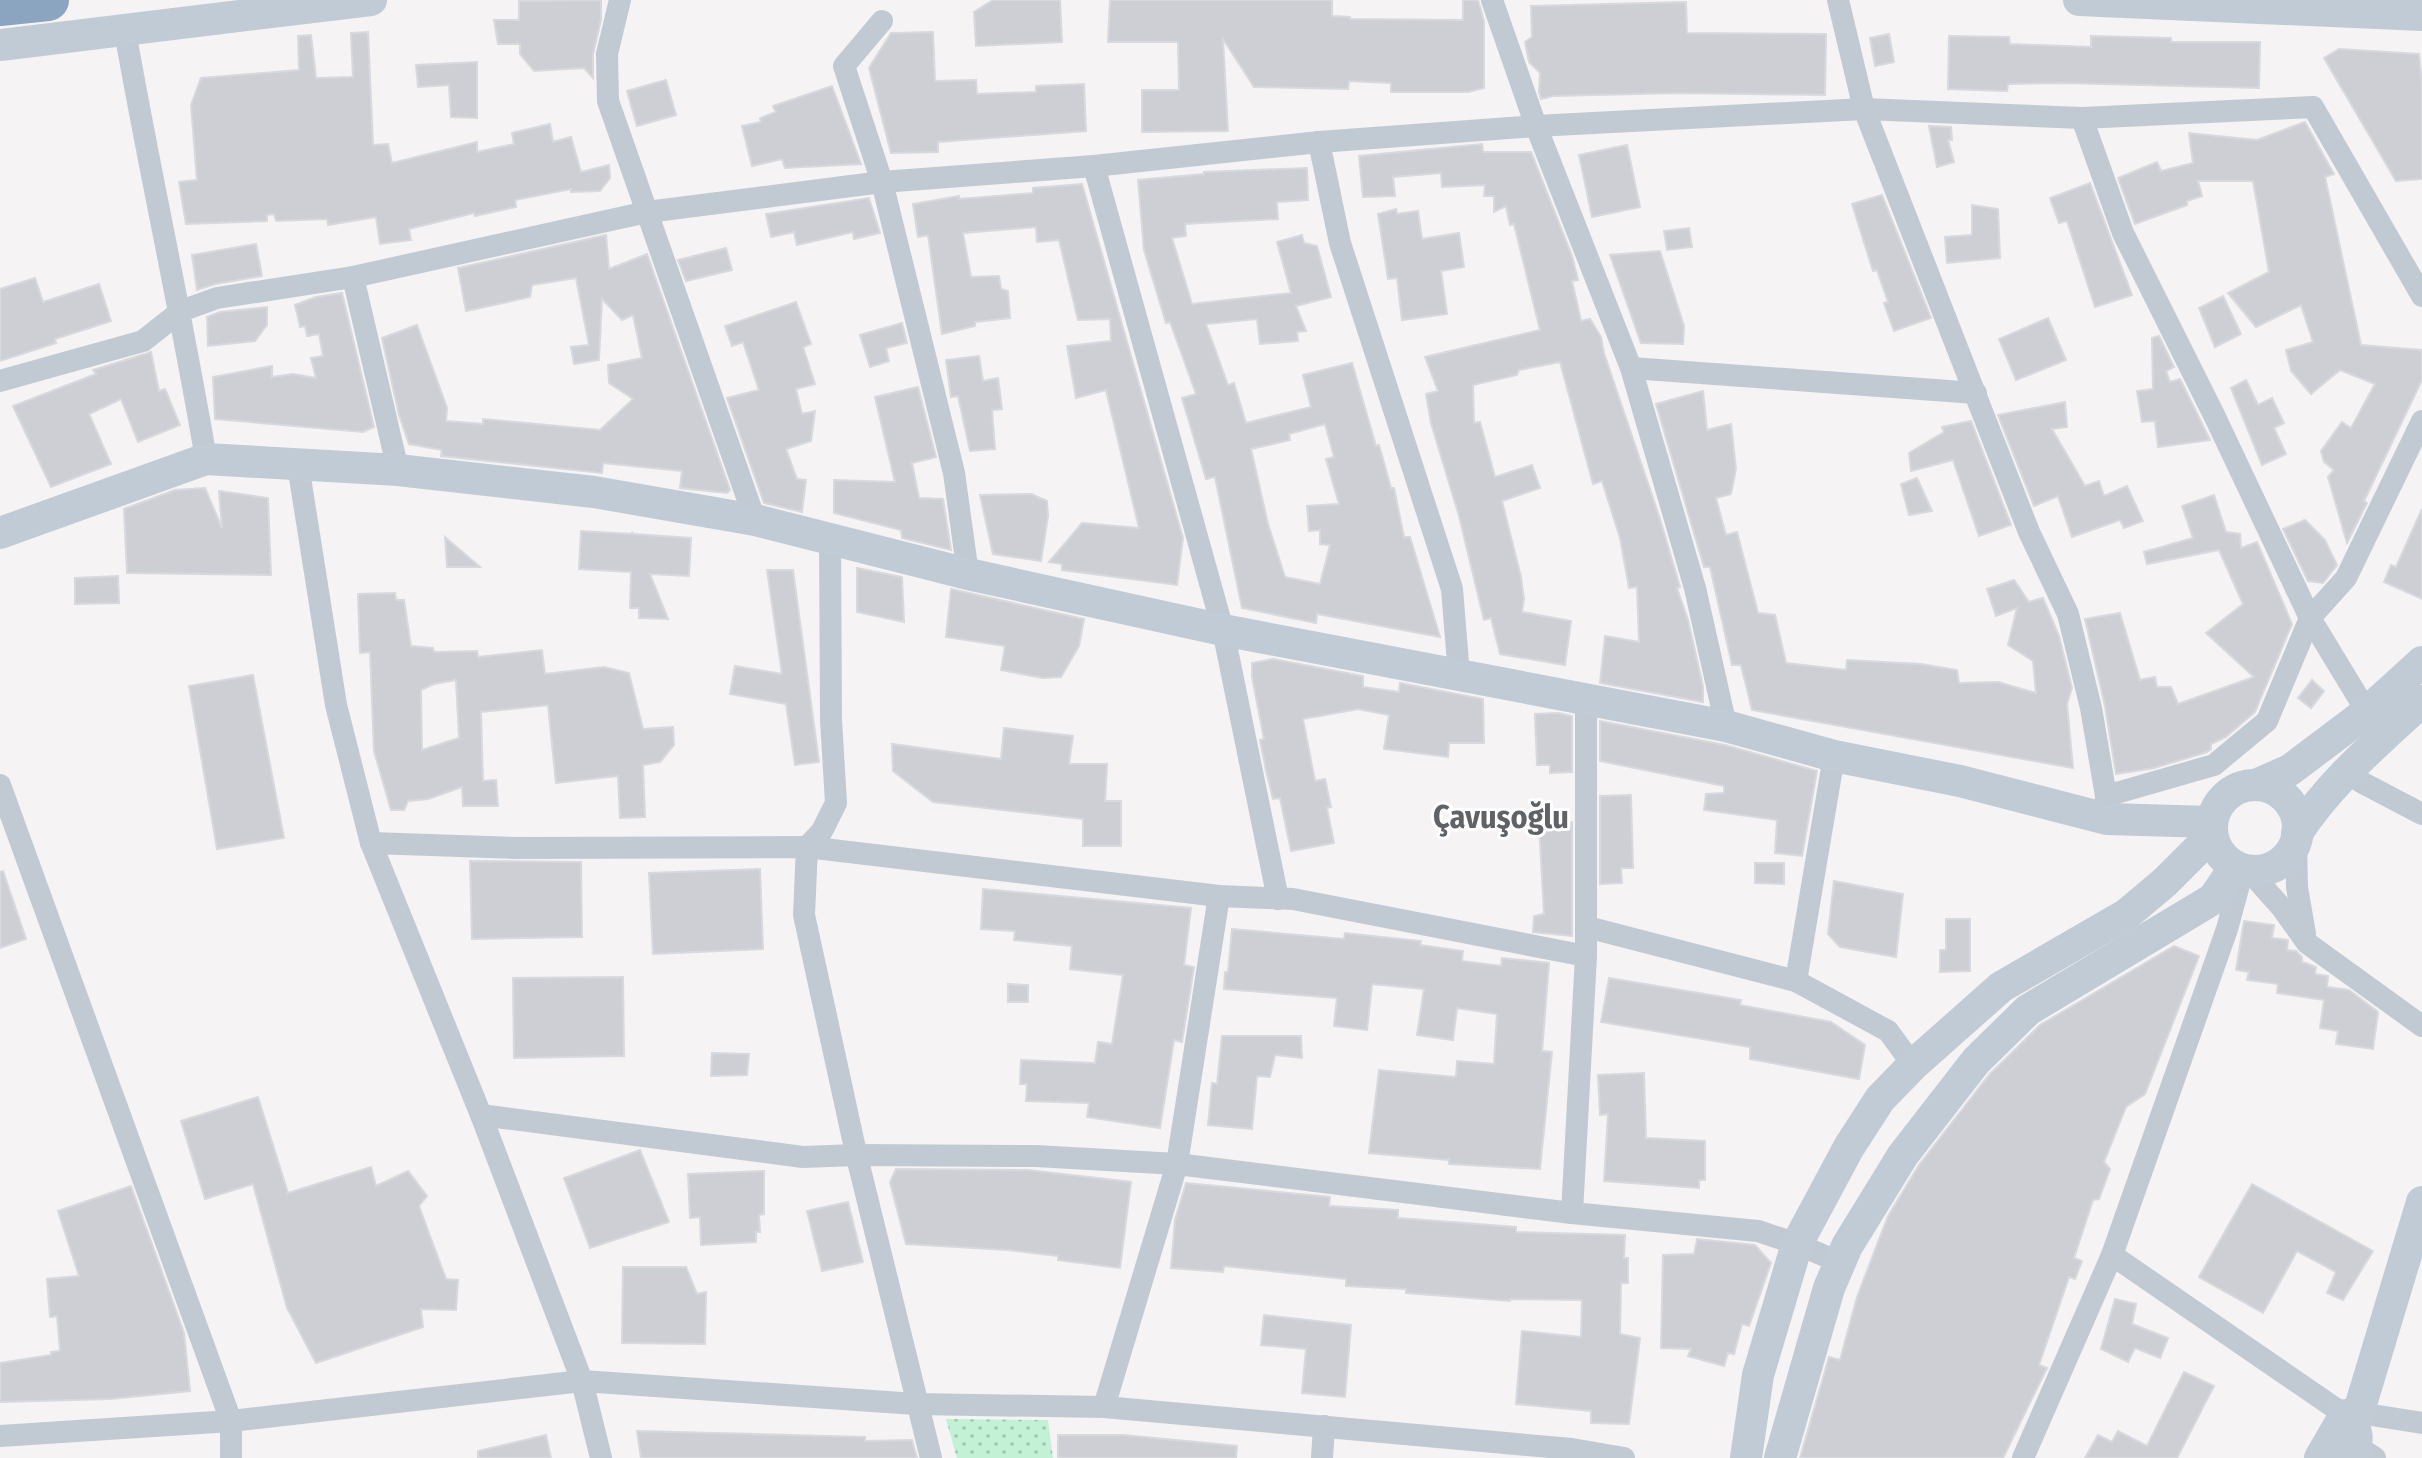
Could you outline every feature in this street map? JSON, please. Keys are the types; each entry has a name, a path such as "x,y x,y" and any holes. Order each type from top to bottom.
{"main road":[{"path":"0,45 371,0"},
{"path":"2079,0 2415,17"},
{"path":"0,533 206,459 398,470 594,492 755,520 968,574 1223,630 1726,726 1834,756 2212,829"},
{"path":"1746,1458 1758,1375 1797,1244 1849,1147 1880,1099 1913,1065 2001,987 2127,914 2165,882 2212,829 2216,808 2225,796 2241,787 2256,785 2290,770 2367,712 2422,662"},
{"path":"2212,829 2224,859 2243,869 2266,870 2280,864 2316,804 2346,770 2422,701"},
{"path":"2256,785 2283,794 2293,806 2299,825 2296,839"},
{"path":"1780,1458 1839,1262 1903,1155 1976,1061 2028,1010 2213,899 2243,869"},
{"path":"2320,1458 2357,1436 2422,1202"}],"street":[{"path":"620,0 607,54 608,101 755,520"},
{"path":"1492,0 1536,126 1631,368 1695,588 1726,726"},
{"path":"1838,0 1864,109 2029,532 2068,614 2091,708 2107,808 2214,765 2267,721 2310,618 2346,578 2422,421"},
{"path":"882,21 844,66 882,182 954,473 968,574"},
{"path":"125,31 150,172 181,311 206,459"},
{"path":"0,381 143,341 181,311 217,298 353,277 647,212 882,182 1094,166 1319,142 1536,126 1864,109 2082,118 2313,107 2422,296"},
{"path":"2082,118 2123,233 2310,618 2367,712"},
{"path":"1319,142 1340,243 1452,589 1459,675"},
{"path":"1094,166 1223,630 1278,899"},
{"path":"353,277 398,470"},
{"path":"1631,368 1976,393"},
{"path":"298,465 336,705 371,843 481,1115 582,1381 601,1458"},
{"path":"830,538 831,720 836,803 822,831 807,847 804,915 857,1155 931,1458"},
{"path":"1572,1213 1587,927 1586,698"},
{"path":"1796,981 1834,756"},
{"path":"2346,770 2361,782 2422,814"},
{"path":"0,785 231,1421 231,1458"},
{"path":"2296,839 2301,921 2307,943"},
{"path":"371,843 515,848 807,847 1219,896 1293,899 1586,956"},
{"path":"2243,869 2282,908 2307,943 2422,1026"},
{"path":"2023,1458 2112,1255 2227,929 2243,869"},
{"path":"1104,1407 1177,1164 1219,896"},
{"path":"1587,927 1796,981 1888,1031 1913,1065"},
{"path":"481,1115 803,1157 1036,1156 1177,1164 1572,1213 1758,1231 1839,1262"},
{"path":"2112,1255 2357,1436 2422,1423"},
{"path":"0,1436 231,1421 582,1381 916,1404 1104,1407 1572,1449 1624,1458"},
{"path":"1322,1458 1324,1426"}],"green space":[{"path":"946,1419 1048,1420 1053,1458 957,1458"}],"building":[{"path":"601,0 601,20 593,54 593,78 584,68 534,71 520,54 520,44 498,44 494,20 519,20 519,1"},
{"path":"993,0 1060,0 1062,42 976,46 974,12"},
{"path":"1110,0 1332,0 1332,16 1350,19 1463,20 1463,0 1478,0 1484,21 1484,88 1468,92 1391,92 1391,83 1349,81 1348,89 1254,87 1223,39 1228,131 1142,132 1142,90 1179,90 1178,42 1108,42"},
{"path":"1686,2 1687,33 1826,34 1825,95 1678,93 1553,96 1541,99 1540,73 1529,62 1525,42 1532,37 1531,6"},
{"path":"368,32 373,145 388,144 392,163 477,142 477,152 514,144 512,133 550,124 553,142 571,137 581,172 609,165 610,178 600,191 571,192 571,189 515,200 516,207 475,216 474,213 409,229 411,240 380,244 376,217 328,225 327,219 276,221 274,214 267,215 267,221 186,224 179,182 197,180 191,105 201,78 299,70 298,36 311,35 316,78 353,77 351,33"},
{"path":"933,32 935,81 976,80 977,94 1036,92 1036,86 1084,84 1086,131 938,142 938,152 891,153 869,68 891,33"},
{"path":"1889,34 1894,62 1875,66 1870,38"},
{"path":"1949,36 2009,37 2010,44 2091,47 2091,36 2171,38 2171,42 2260,42 2259,88 2064,83 2008,84 2007,91 1948,89"},
{"path":"2339,49 2419,54 2422,179 2396,181 2324,58"},
{"path":"477,62 477,118 451,117 449,85 418,87 416,65"},
{"path":"666,80 676,115 637,126 627,91"},
{"path":"832,86 861,164 785,168 782,159 752,166 742,126 761,122 760,118 776,112 773,106"},
{"path":"2305,122 2334,174 2325,177 2361,345 2422,350 2422,380 2347,543 2328,477 2334,470 2324,462 2321,451 2342,422 2351,428 2375,384 2340,370 2311,394 2291,371 2286,350 2313,342 2301,305 2256,327 2228,293 2269,272 2253,181 2198,181 2202,196 2187,201 2187,205 2135,224 2118,178 2157,162 2161,171 2193,163 2189,133 2257,140"},
{"path":"1929,126 1951,127 1952,140 1948,140 1954,162 1937,167"},
{"path":"1482,144 1483,152 1531,152 1572,256 1578,280 1572,281 1581,321 1590,319 1601,337 1660,519 1688,620 1703,686 1703,702 1600,683 1605,636 1639,642 1637,587 1629,588 1620,538 1602,481 1593,484 1560,362 1519,370 1517,375 1473,385 1474,423 1480,422 1495,477 1532,465 1540,488 1502,501 1521,577 1522,612 1571,621 1565,665 1500,654 1491,618 1484,620 1459,516 1431,423 1426,394 1438,391 1425,357 1540,330 1514,224 1510,225 1506,206 1494,212 1494,196 1484,196 1485,185 1442,187 1441,173 1393,177 1395,196 1363,197 1359,156"},
{"path":"1627,145 1640,207 1592,217 1579,155"},
{"path":"1307,168 1308,200 1277,202 1278,219 1185,224 1186,236 1172,238 1192,304 1291,293 1277,242 1302,235 1304,243 1317,246 1331,297 1296,306 1306,331 1297,332 1298,341 1260,344 1257,319 1206,324 1228,385 1234,383 1246,423 1311,407 1303,375 1352,363 1376,446 1379,445 1391,488 1394,488 1404,537 1410,537 1440,637 1317,614 1316,623 1242,608 1215,477 1206,479 1182,398 1196,394 1170,322 1166,323 1144,250 1138,180 1204,172","holes":["1325,424 1334,457 1326,459 1339,504 1307,506 1309,531 1320,530 1320,544 1330,545 1320,584 1285,577 1268,524 1251,449 1290,440 1289,434"]},
{"path":"2090,183 2132,295 2095,307 2067,221 2059,223 2050,198"},
{"path":"1082,184 1183,538 1177,585 1062,570 1062,564 1049,562 1082,523 1139,528 1106,390 1076,398 1067,346 1111,341 1110,319 1078,320 1059,240 1037,242 1036,227 963,233 971,277 999,276 1001,289 1008,291 1010,318 975,322 975,326 942,334 928,235 918,237 913,204 959,196 959,199 1033,193 1033,188"},
{"path":"1882,195 1931,318 1894,331 1884,303 1888,302 1877,270 1873,271 1852,204"},
{"path":"869,198 880,233 854,239 853,232 797,245 794,232 771,237 766,214"},
{"path":"1972,205 1998,209 2000,258 1947,263 1945,237 1972,235"},
{"path":"1396,209 1397,214 1418,211 1422,239 1459,233 1464,267 1441,271 1447,314 1402,320 1397,278 1388,279 1378,214"},
{"path":"1689,228 1692,247 1667,250 1664,231"},
{"path":"606,235 609,269 647,254 730,490 727,493 680,488 682,471 603,463 602,473 441,456 442,450 409,444 399,415 382,338 417,325 447,408 446,421 483,424 483,419 600,430 633,399 609,383 608,365 642,358 633,315 622,320 602,299 599,360 574,364 571,347 589,345 576,278 532,285 530,297 466,311 458,268"},
{"path":"256,244 262,276 197,290 192,255"},
{"path":"726,248 732,270 686,281 678,260"},
{"path":"1660,251 1684,326 1683,344 1641,343 1610,255"},
{"path":"35,278 43,302 99,284 111,321 0,361 0,289"},
{"path":"342,293 374,427 363,432 215,419 213,377 272,366 272,377 293,374 316,378 311,358 323,356 319,334 307,336 305,326 300,327 295,305 316,297"},
{"path":"2223,296 2241,334 2215,347 2199,308"},
{"path":"796,302 811,344 803,347 815,384 796,389 802,414 815,411 811,441 786,449 797,479 806,480 802,512 764,503 727,398 759,390 743,342 732,346 725,326"},
{"path":"267,307 267,325 255,341 208,346 207,317 220,312"},
{"path":"2048,318 2066,360 2016,380 1999,339"},
{"path":"902,323 907,343 886,348 889,361 870,367 860,335"},
{"path":"2159,336 2174,367 2166,371 2170,382 2180,379 2210,440 2158,447 2155,421 2142,422 2137,391 2153,389 2152,338"},
{"path":"151,352 159,391 165,389 180,425 138,442 121,399 89,414 111,464 51,487 13,406 96,374 93,370"},
{"path":"979,356 983,381 998,378 1002,409 992,410 995,449 970,451 958,396 951,397 946,360"},
{"path":"2246,380 2258,405 2272,398 2284,423 2274,428 2286,454 2262,465 2231,388"},
{"path":"918,387 936,457 912,463 919,498 943,499 951,550 902,538 901,530 834,513 834,480 895,482 875,397"},
{"path":"1703,391 1707,430 1731,424 1736,469 1731,494 1716,498 1726,535 1737,532 1758,613 1775,615 1786,663 1846,670 1847,660 1921,664 1957,670 1959,683 1998,682 2036,693 2033,661 2008,645 2017,608 1996,616 1987,589 2014,580 2029,602 2043,598 2059,636 2072,688 2067,704 2073,768 1752,710 1741,665 1732,665 1710,567 1704,567 1656,404"},
{"path":"2065,402 2067,427 2052,429 2085,486 2099,481 2104,496 2127,486 2143,521 2124,528 2120,520 2072,537 2058,496 2034,506 1998,415"},
{"path":"1971,421 2011,525 1979,536 1953,460 1911,471 1909,453 1944,432 1942,427"},
{"path":"1917,478 1932,511 1909,515 1901,484"},
{"path":"205,488 222,528 219,491 268,498 271,575 127,573 124,509 175,490"},
{"path":"1031,494 1047,501 1048,516 1041,561 993,554 980,495"},
{"path":"2214,495 2226,532 2240,534 2241,548 2257,542 2292,624 2255,712 2226,737 2211,744 2207,752 2154,768 2116,774 2105,706 2085,619 2120,613 2140,680 2155,677 2157,687 2171,687 2178,704 2254,677 2206,633 2243,604 2219,550 2147,564 2144,552 2193,538 2182,506"},
{"path":"2422,509 2422,599 2384,582 2391,565 2396,567"},
{"path":"2305,520 2325,540 2337,565 2323,583 2308,581 2283,529"},
{"path":"581,531 691,538 689,576 650,574 668,619 639,618 639,608 630,608 631,572 579,569"},
{"path":"445,537 480,567 447,567"},
{"path":"857,568 902,577 904,622 857,612"},
{"path":"767,570 793,570 819,762 795,765 786,704 730,694 735,666 782,674"},
{"path":"118,576 119,603 75,604 75,578"},
{"path":"951,589 1084,619 1079,646 1061,677 1043,678 1001,670 1005,646 946,637"},
{"path":"395,593 396,600 404,600 411,646 433,648 434,652 477,651 478,657 542,650 545,674 604,667 629,673 643,729 673,727 674,745 660,762 643,765 645,817 620,818 618,776 556,783 548,705 481,712 483,781 496,780 498,806 463,806 462,787 428,799 408,801 404,810 391,810 374,751 370,652 360,653 358,594","holes":["456,680 459,738 422,750 421,690"]},
{"path":"1273,659 1363,676 1363,687 1399,692 1400,683 1483,699 1484,743 1449,743 1448,757 1384,749 1389,715 1358,709 1303,719 1315,781 1325,779 1334,843 1291,851 1280,798 1273,799 1266,771 1260,740 1264,739 1252,677 1252,663"},
{"path":"253,675 284,838 217,849 189,686"},
{"path":"2312,680 2324,691 2311,708 2298,698"},
{"path":"1535,714 1572,716 1572,772 1550,773 1550,765 1537,765"},
{"path":"1600,721 1725,745 1817,771 1802,856 1775,853 1777,820 1704,810 1706,794 1724,793 1724,786 1600,761"},
{"path":"1004,728 1073,736 1069,764 1107,764 1105,801 1121,801 1121,846 1083,846 1083,819 933,802 893,771 892,744 1001,759"},
{"path":"1631,795 1633,868 1621,868 1622,883 1600,884 1600,796"},
{"path":"1572,822 1572,936 1533,932 1534,916 1544,914 1539,824"},
{"path":"470,861 581,862 582,937 472,939"},
{"path":"1755,863 1784,863 1784,884 1755,883"},
{"path":"760,869 763,949 653,954 649,873"},
{"path":"3,871 26,939 0,948 0,872"},
{"path":"1834,881 1903,894 1896,957 1840,947 1828,934"},
{"path":"983,889 1191,908 1184,965 1194,967 1182,1042 1174,1040 1160,1128 1087,1117 1089,1103 1026,1101 1027,1084 1020,1084 1021,1060 1095,1063 1098,1042 1112,1044 1123,975 1070,969 1072,946 1014,940 1015,931 981,929"},
{"path":"1946,919 1970,919 1970,971 1940,972 1940,950 1946,950"},
{"path":"2244,921 2274,925 2272,938 2288,940 2287,950 2296,951 2302,962 2316,967 2315,974 2328,976 2327,987 2349,990 2378,1012 2373,1049 2336,1044 2338,1031 2320,1028 2324,1000 2277,993 2278,984 2247,980 2249,972 2236,970"},
{"path":"1232,929 1344,939 1345,933 1421,941 1420,945 1463,951 1462,961 1501,966 1502,958 1549,963 1542,1051 1552,1052 1540,1169 1449,1164 1449,1160 1369,1153 1379,1070 1456,1077 1457,1061 1494,1064 1497,1014 1457,1008 1453,1040 1417,1035 1424,989 1372,984 1367,1030 1334,1026 1337,998 1224,989"},
{"path":"2174,946 2199,956 2145,1094 2126,1107 2104,1162 2110,1169 2099,1199 2093,1200 2074,1258 2082,1261 2075,1279 2069,1277 2039,1365 2047,1368 2003,1458 1800,1458 1829,1357 1840,1360 1857,1297 1888,1216 1919,1165 1989,1075 2040,1025"},
{"path":"623,977 624,1056 514,1058 513,978"},
{"path":"1609,978 1741,1000 1740,1005 1831,1022 1865,1045 1859,1079 1750,1059 1750,1047 1601,1022"},
{"path":"1008,984 1028,985 1028,1002 1008,1002"},
{"path":"1222,1036 1301,1036 1302,1058 1275,1055 1270,1077 1257,1076 1252,1129 1208,1125 1212,1083 1217,1084"},
{"path":"712,1053 749,1054 747,1075 711,1076"},
{"path":"1644,1073 1646,1138 1705,1141 1705,1180 1699,1180 1699,1188 1604,1181 1608,1114 1600,1115 1598,1075"},
{"path":"258,1097 288,1193 371,1167 376,1186 408,1171 427,1196 419,1206 446,1279 458,1280 456,1310 421,1309 423,1327 316,1363 287,1308 253,1184 205,1199 181,1121"},
{"path":"640,1150 669,1222 590,1248 564,1178"},
{"path":"896,1169 1028,1170 1131,1182 1120,1268 1008,1250 906,1244 890,1182"},
{"path":"764,1171 764,1214 759,1215 760,1232 756,1232 756,1242 701,1245 700,1217 690,1218 688,1174"},
{"path":"1186,1183 1330,1197 1329,1206 1398,1210 1398,1218 1516,1227 1516,1232 1625,1235 1624,1258 1628,1258 1628,1283 1621,1283 1620,1334 1640,1338 1629,1424 1591,1423 1591,1411 1516,1404 1522,1331 1581,1337 1582,1300 1510,1301 1406,1293 1406,1289 1346,1286 1346,1279 1224,1266 1223,1272 1171,1268 1175,1220"},
{"path":"2252,1184 2373,1251 2343,1300 2327,1293 2336,1272 2297,1251 2263,1313 2199,1277"},
{"path":"131,1186 184,1333 190,1391 110,1399 0,1402 0,1363 60,1351 57,1316 50,1317 47,1279 79,1276 58,1211"},
{"path":"848,1202 863,1262 822,1271 807,1211"},
{"path":"1697,1239 1755,1245 1771,1263 1749,1326 1742,1324 1734,1354 1728,1353 1724,1366 1688,1356 1691,1349 1661,1348 1663,1255 1694,1254"},
{"path":"623,1267 686,1267 697,1294 706,1292 705,1344 622,1343"},
{"path":"2115,1299 2136,1304 2132,1324 2168,1338 2160,1358 2135,1348 2128,1362 2101,1349"},
{"path":"1264,1315 1351,1325 1345,1397 1302,1393 1306,1349 1261,1345"},
{"path":"2184,1372 2214,1386 2177,1458 2085,1458 2098,1435 2112,1442 2118,1431 2147,1446"},
{"path":"637,1431 865,1437 865,1441 912,1440 917,1458 641,1458"},
{"path":"546,1435 551,1458 478,1458 478,1451"},
{"path":"1058,1435 1123,1435 1237,1446 1236,1458 1058,1458"}],"district":[{"name":"Çavuşoğlu","path":"1501,817"}]}
